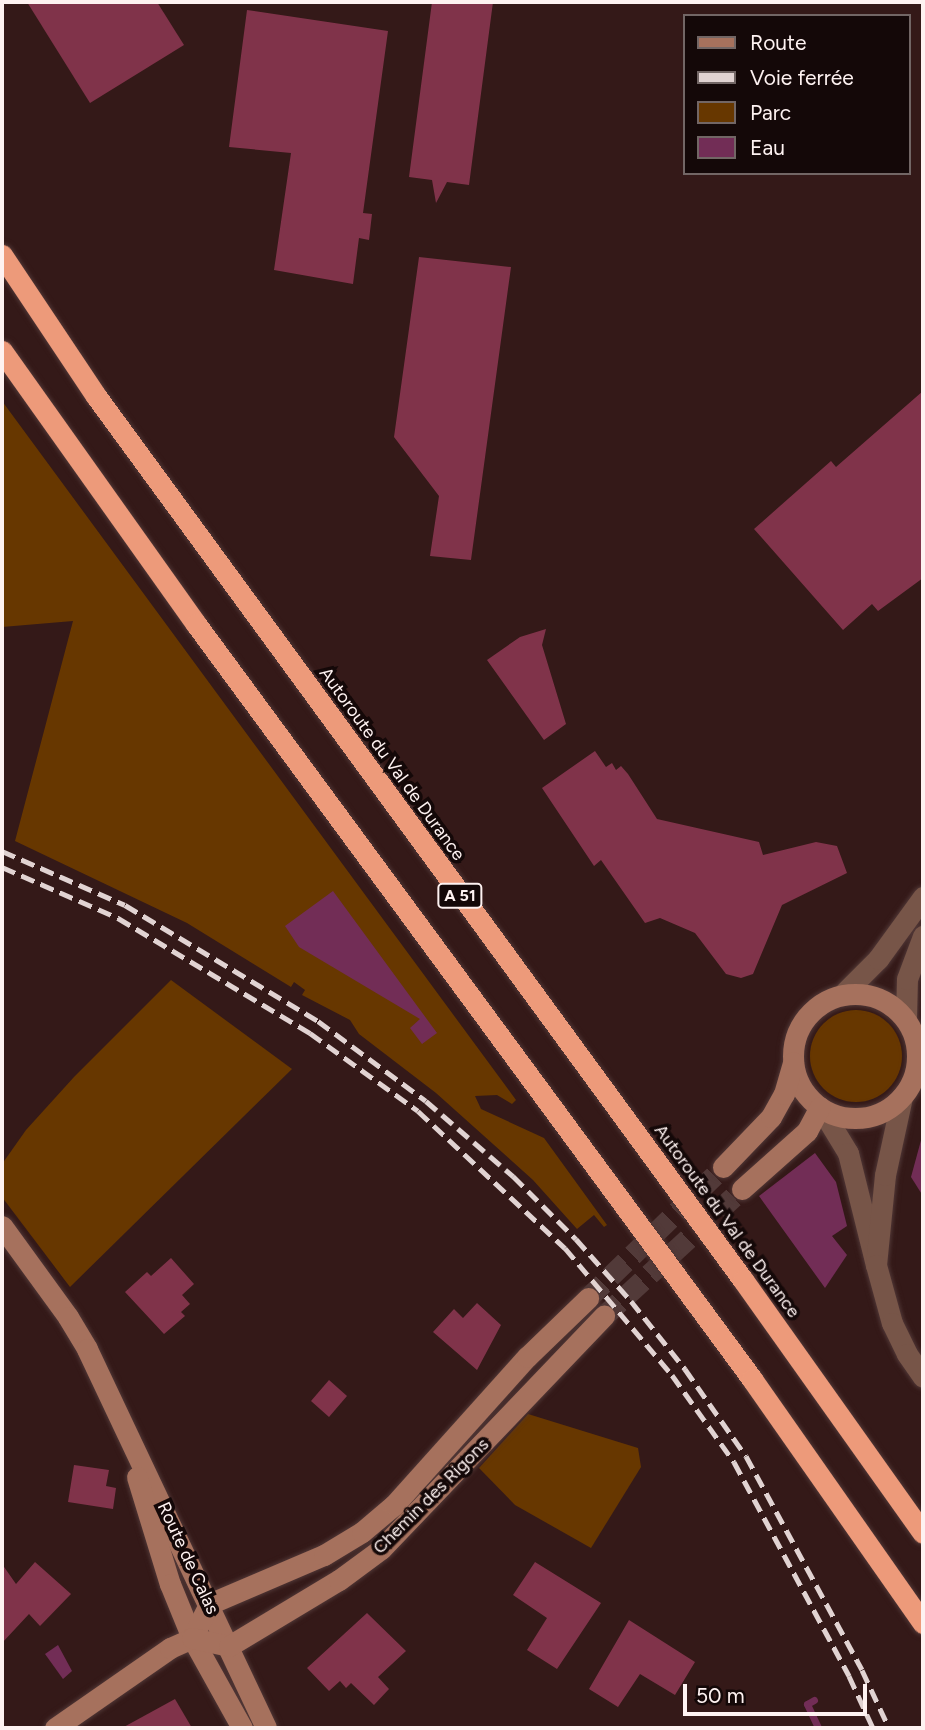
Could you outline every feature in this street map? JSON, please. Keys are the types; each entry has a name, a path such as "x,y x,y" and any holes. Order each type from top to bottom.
{"highway":[{"name":"Autoroute du Val de Durance","path":"2,255 96,396 734,1269 923,1533"},
{"name":"A 51","path":"2,351 86,473 752,1379 923,1623"}],"street":[{"path":"723,1167 771,1117 784,1094 801,1023 825,1002 842,995 878,959 923,897"},
{"path":"876,1265 885,1175 902,1097 913,1080 917,1064 917,1049 906,1019 907,979 923,936"},
{"path":"842,995 878,998 906,1019"},
{"path":"793,1062 798,1080 807,1096 820,1107 837,1115 854,1118 880,1112 902,1097"},
{"path":"742,1189 807,1131 820,1107"},
{"path":"820,1107 848,1153 892,1323 907,1354 923,1377"},
{"name":"Route de Calas","path":"2,1226 68,1317 107,1388 266,1728"},
{"name":"Chemin des Rigons","path":"209,1604 324,1555 362,1532 394,1505 527,1357 588,1298"},
{"name":"Chemin des Rigons","path":"229,1646 340,1580 381,1549 604,1316"},
{"name":"Route de Calas","path":"107,1388 170,1584 192,1638 242,1728"},
{"path":"192,1638 209,1604"},
{"path":"55,1728 170,1648 192,1638 229,1646"}],"green space":[{"path":"2,401 516,1100 512,1104 497,1095 475,1096 481,1109 544,1138 607,1225 604,1227 594,1215 577,1229 533,1180 436,1093 359,1034 350,1020 302,995 305,990 294,982 291,987 187,923 15,841 73,621 2,627"},
{"path":"171,980 292,1069 70,1287 2,1197 2,1164 26,1130 74,1077"},
{"path":"856,1010 874,1013 889,1023 899,1038 902,1056 899,1074 889,1089 874,1099 856,1102 838,1099 823,1089 813,1074 810,1056 813,1038 823,1023 838,1013"},
{"path":"528,1414 638,1448 641,1467 591,1548 515,1505 479,1468"}],"water":[{"path":"333,891 437,1033 422,1044 410,1028 420,1019 299,947 285,926"},
{"path":"923,1133 923,1196 911,1177"},
{"path":"815,1153 836,1182 847,1226 832,1236 847,1255 825,1288 759,1196"},
{"path":"58,1645 72,1671 63,1679 45,1654"}],"building":[{"path":"27,2 157,2 184,45 90,103"},
{"path":"432,2 493,2 469,185 447,182 436,203 432,180 409,177"},
{"path":"247,10 388,31 363,213 372,214 369,240 359,238 353,284 274,270 291,153 229,147"},
{"path":"419,257 511,267 471,560 430,556 439,496 394,437"},
{"path":"923,391 923,578 878,611 872,604 843,630 754,529 831,461 836,467"},
{"path":"546,629 542,645 566,724 544,740 487,660 520,637"},
{"path":"595,751 606,767 612,763 616,770 621,766 657,819 759,842 763,855 816,842 837,846 847,873 782,905 753,974 741,978 726,974 695,933 660,918 645,923 601,860 594,866 542,788"},
{"path":"171,1258 194,1284 182,1295 190,1304 181,1312 185,1316 164,1334 125,1292 147,1272 151,1276"},
{"path":"477,1303 501,1325 477,1370 433,1332 454,1309 463,1318"},
{"path":"329,1380 347,1396 329,1417 311,1401"},
{"path":"74,1465 109,1470 106,1486 116,1488 113,1509 68,1502"},
{"path":"35,1562 71,1594 40,1626 29,1614 2,1643 2,1564 16,1584"},
{"path":"535,1562 601,1603 557,1669 527,1650 547,1618 513,1595"},
{"path":"367,1613 406,1651 378,1677 389,1689 374,1705 351,1683 346,1688 340,1681 329,1691 307,1668"},
{"path":"629,1620 695,1662 675,1695 640,1674 618,1707 589,1689"},
{"path":"175,1699 192,1728 122,1728"}],"waterway":[{"path":"814,1700 807,1704 818,1728"}],"tunnel":[{"path":"588,1298 723,1167"},
{"path":"604,1316 742,1189"}],"railway":[{"path":"2,851 125,905 318,1021 426,1101 513,1176 576,1239 631,1301 685,1369 746,1456 862,1670 889,1728"},
{"path":"2,867 118,918 310,1033 418,1111 565,1248 672,1375 734,1462 849,1676 873,1728"}]}
